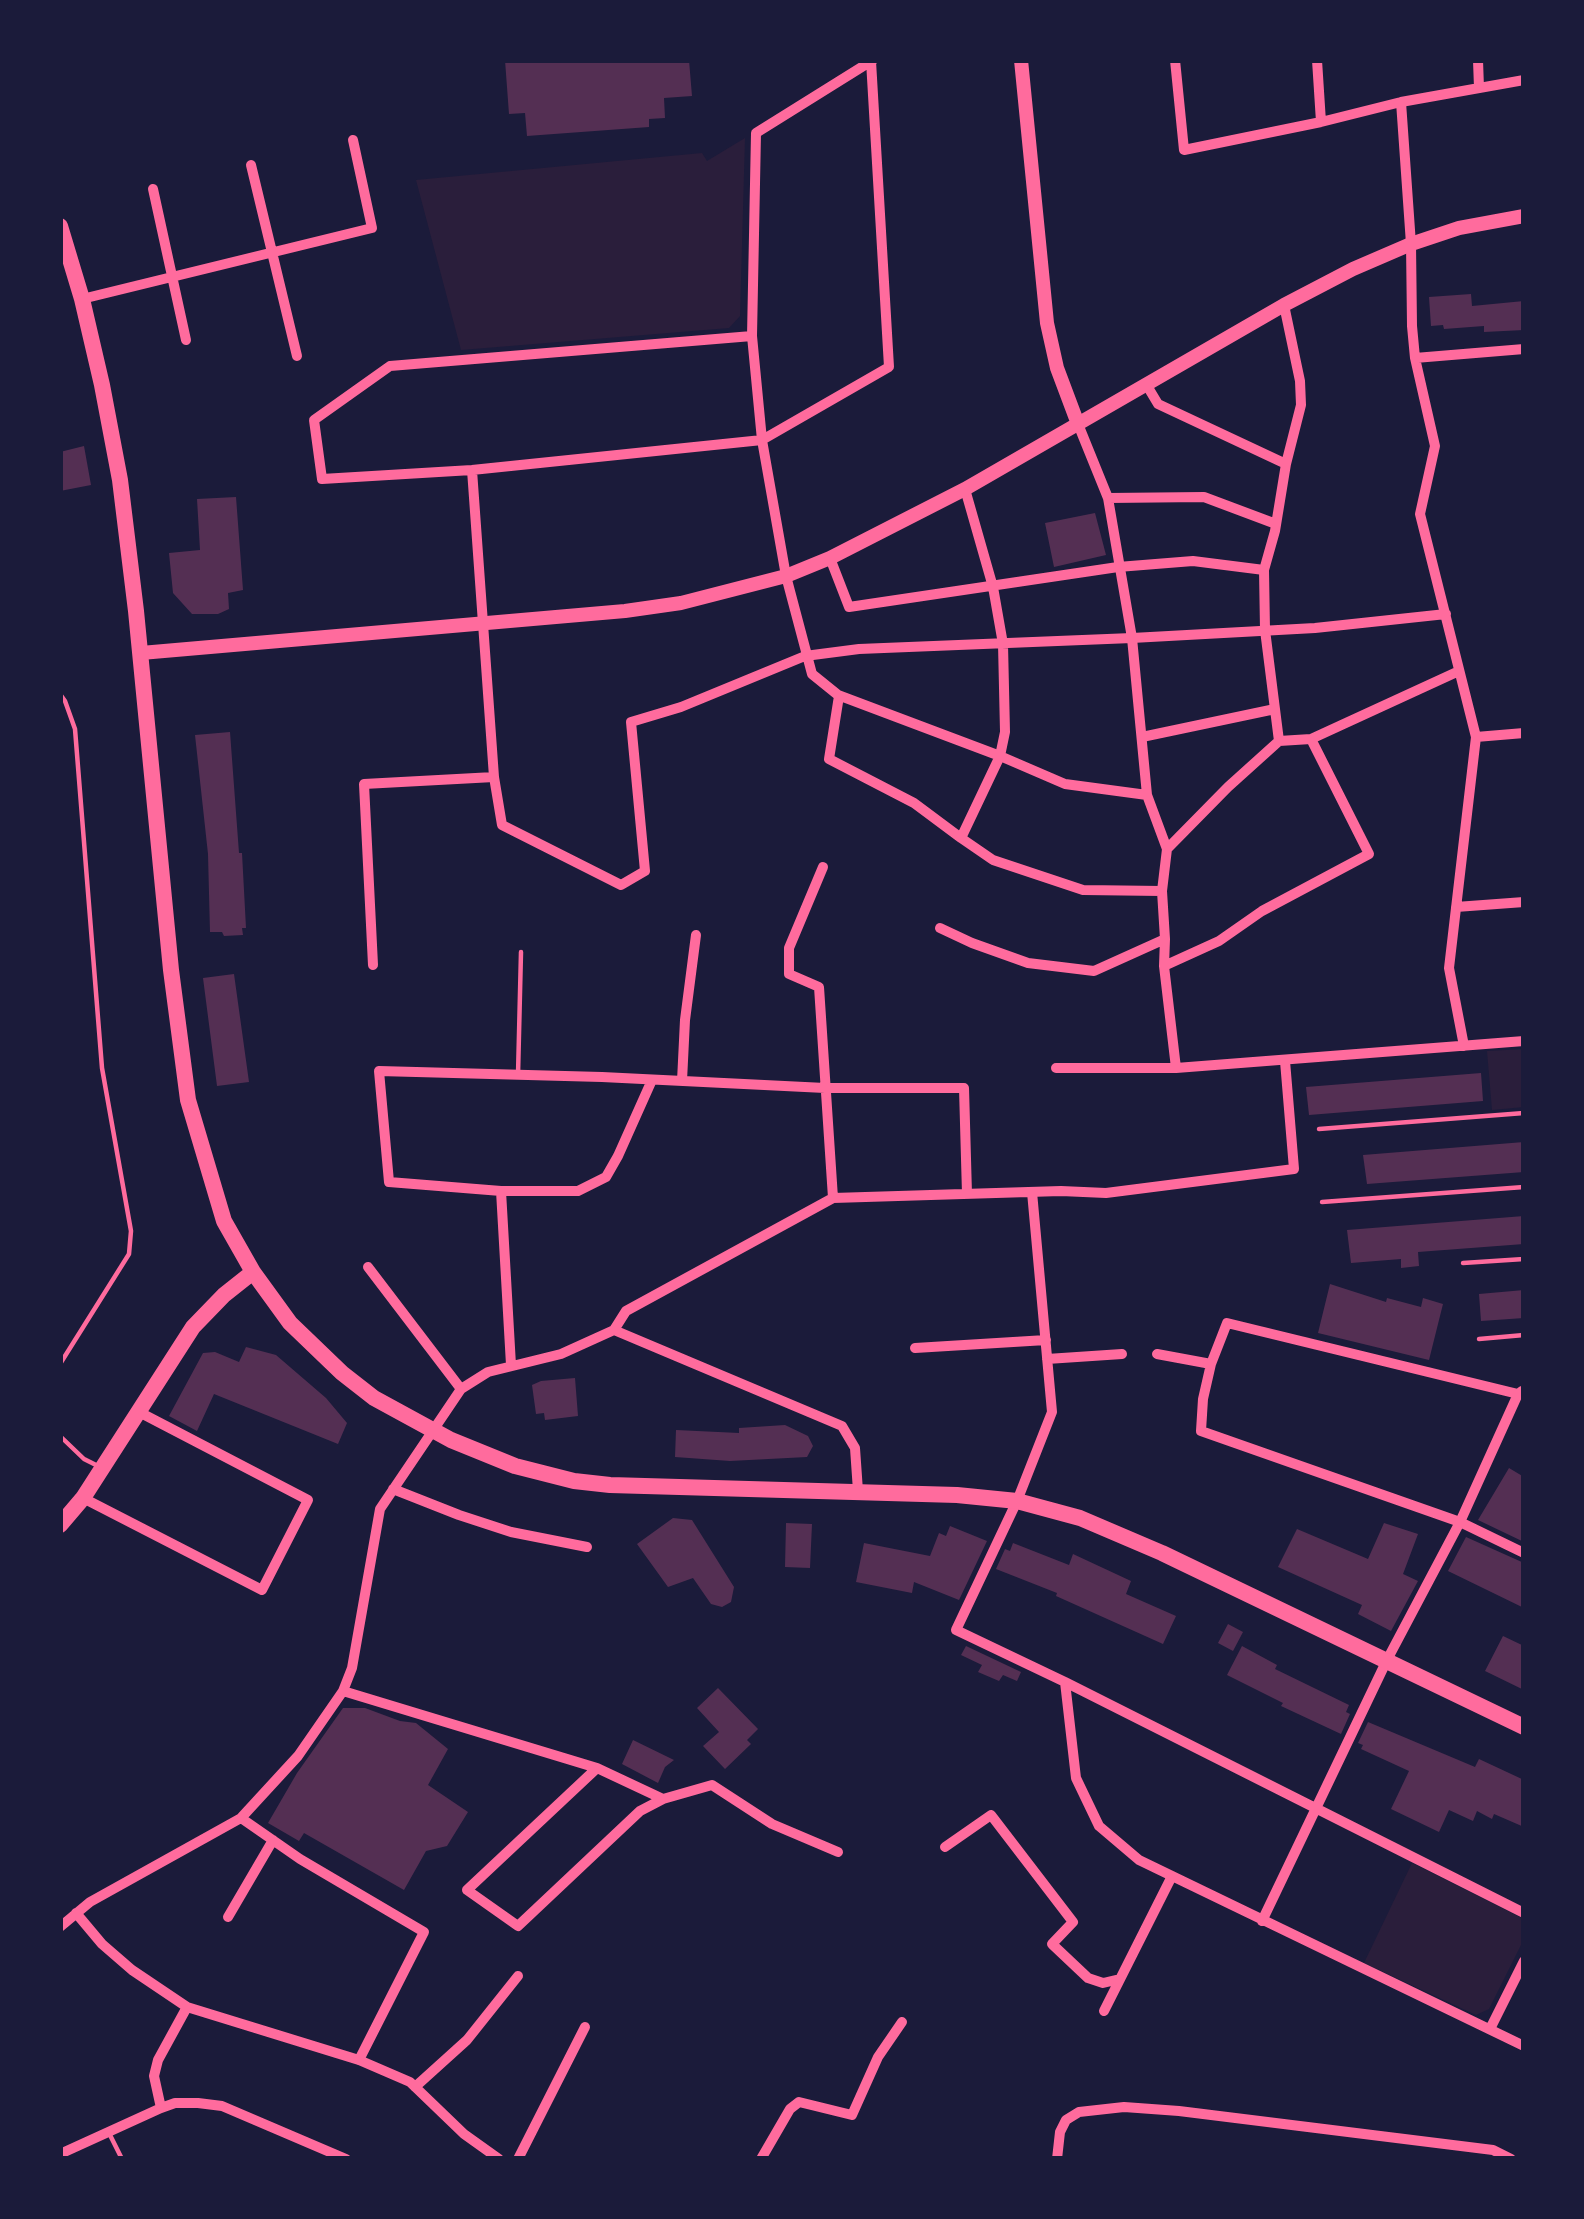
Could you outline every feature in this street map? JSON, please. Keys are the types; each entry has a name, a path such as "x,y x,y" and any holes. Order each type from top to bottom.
{"main road":[{"path":"60,226 82,299 116,458 188,1100 224,1221 290,1323 358,1386 408,1419 496,1459 610,1485 858,1491 1017,1501 1121,1535 1524,1727"},
{"path":"60,1525 104,1468 193,1327 253,1272"}],"street":[{"path":"1021,60 1047,323 1057,368 1108,499 1132,638 1148,795 1167,849 1162,891 1164,966 1176,1068"},
{"path":"1175,60 1184,150 1524,80"},
{"path":"1317,60 1321,122"},
{"path":"1478,60 1479,88"},
{"path":"752,336 390,366 314,420 322,479 472,470 762,440 889,367 872,61 756,134 752,336 762,440 805,656 812,674 839,696 1065,784 1148,795"},
{"path":"1402,102 1415,358 1435,446 1420,514 1476,737 1449,968 1464,1046"},
{"path":"82,299 372,228 353,140"},
{"path":"251,165 296,356"},
{"path":"153,189 186,340"},
{"path":"141,653 681,603 786,576 965,489 1353,269 1459,229 1524,216"},
{"path":"1280,741 1264,630 1264,570 1300,405 1300,381 1284,305"},
{"path":"1415,358 1524,349"},
{"path":"1146,383 1158,404 1286,464"},
{"path":"472,470 494,777 502,825 621,886 645,871 631,722 703,699 805,656 859,649 1315,628 1446,614"},
{"path":"961,838 1000,756 1005,732 1003,644 993,587 965,489"},
{"path":"1108,499 1204,497 1276,524"},
{"path":"830,558 849,607 1118,567 1193,561 1264,570"},
{"path":"1167,849 1280,741 1310,739 1460,671"},
{"path":"839,696 829,759 914,803 993,860 1083,890 1162,891"},
{"path":"1142,737 1275,709"},
{"path":"1476,737 1524,733"},
{"path":"1164,966 1219,941 1262,911 1369,854 1310,739"},
{"path":"373,964 364,784 494,777"},
{"path":"823,867 789,948 789,974 819,987 833,1198"},
{"path":"1456,908 1524,902"},
{"path":"940,928 1028,963 1094,971 1166,939"},
{"path":"682,1081 696,935"},
{"path":"1056,1068 1176,1068 1524,1041"},
{"path":"60,1927 89,1902 241,1818 298,1756 343,1690 352,1668 380,1509 461,1389 488,1372 561,1354 614,1330 626,1311 833,1198 1106,1193 1294,1169 1285,1061"},
{"path":"652,1080 606,1177 578,1191 501,1191 388,1182 379,1071 518,1075 682,1081 825,1088 964,1088 967,1194"},
{"path":"501,1191 511,1365"},
{"path":"1032,1192 1052,1412 1017,1501 956,1630 1524,1913"},
{"path":"368,1268 461,1389"},
{"path":"1262,1921 1315,1807 1460,1522 1521,1392 1227,1323 1211,1364 1201,1431 1460,1522 1524,1553"},
{"path":"614,1330 842,1426 855,1448 858,1491"},
{"path":"914,1348 1046,1340"},
{"path":"1047,1359 1122,1354"},
{"path":"1157,1354 1211,1364"},
{"path":"83,1498 262,1590 308,1500 139,1412"},
{"path":"393,1489 511,1532 587,1547"},
{"path":"1065,1682 1076,1778 1099,1826 1139,1860 1524,2046"},
{"path":"343,1690 597,1768 664,1798"},
{"path":"597,1768 467,1890 518,1926 640,1811 664,1798 712,1785 772,1824 838,1852"},
{"path":"945,1847 991,1815 1073,1922 1052,1944 1088,1978 1103,1983 1120,1979"},
{"path":"241,1818 424,1932 358,2060"},
{"path":"228,1917 273,1840"},
{"path":"1104,2011 1172,1876"},
{"path":"76,1913 132,1970 187,2007 358,2060 410,2082 464,2134 499,2159"},
{"path":"1490,2029 1524,1961"},
{"path":"415,2087 467,2040 518,1976"},
{"path":"161,2108 154,2076 158,2060 187,2007"},
{"path":"761,2159 790,2109 800,2102 851,2115 878,2057 902,2022"},
{"path":"518,2159 585,2026"},
{"path":"60,2153 175,2104 222,2106 346,2159"},
{"path":"1058,2159 1066,2120 1079,2112 1124,2108 1493,2150 1511,2159"}],"lane":[{"path":"60,694 75,729 102,1068 131,1231 129,1254 60,1364"},
{"path":"518,1075 521,952"},
{"path":"1319,1130 1524,1113"},
{"path":"1322,1202 1524,1187"},
{"path":"1463,1263 1524,1259"},
{"path":"1479,1339 1524,1335"},
{"path":"60,1436 84,1459 104,1468"},
{"path":"109,2133 122,2159"}],"shaded area":[{"path":"745,138 740,316 729,328 461,350 416,180 702,153 707,161"},
{"path":"1524,1049 1524,1107 1492,1110 1487,1051"},
{"path":"1412,1863 1522,1918 1524,1939 1489,2009 1476,2015 1364,1963"}],"building":[{"path":"505,60 689,60 692,96 664,98 665,118 649,119 649,127 527,136 525,113 509,114"},
{"path":"1471,294 1472,306 1524,301 1524,330 1484,332 1484,326 1431,326 1429,297"},
{"path":"84,446 91,485 60,491 60,452"},
{"path":"236,497 243,590 228,593 229,609 192,614 173,593 169,553 200,550 197,499"},
{"path":"1095,513 1106,555 1054,567 1045,523"},
{"path":"230,732 246,928 242,928 243,935 224,936 210,932 208,854 195,735"},
{"path":"234,974 249,1082 217,1086 203,978"},
{"path":"1481,1073 1483,1101 1309,1115 1306,1087"},
{"path":"1524,1142 1524,1172 1367,1184 1363,1155"},
{"path":"1524,1216 1524,1244 1418,1252 1419,1266 1401,1268 1401,1259 1351,1263 1347,1230"},
{"path":"1330,1284 1386,1302 1387,1298 1421,1307 1423,1298 1443,1304 1429,1360 1318,1333"},
{"path":"1524,1290 1524,1318 1481,1321 1479,1294"},
{"path":"246,1347 276,1355 326,1398 347,1423 338,1444 214,1394 197,1431 169,1416 203,1353 215,1352 239,1362"},
{"path":"575,1378 578,1416 545,1420 544,1413 536,1414 532,1385"},
{"path":"785,1425 808,1436 813,1446 807,1457 730,1461 675,1457 676,1430 739,1433 739,1428"},
{"path":"1509,1468 1524,1477 1524,1542 1478,1520"},
{"path":"673,1518 692,1520 734,1587 731,1602 722,1607 711,1604 693,1578 668,1587 637,1544"},
{"path":"786,1523 812,1524 810,1568 785,1567"},
{"path":"1384,1523 1418,1534 1403,1574 1418,1581 1391,1631 1358,1614 1362,1605 1278,1567 1297,1529 1368,1559"},
{"path":"950,1526 987,1541 959,1600 914,1582 912,1593 856,1582 864,1543 930,1556 939,1533 946,1536"},
{"path":"1466,1537 1524,1563 1524,1608 1448,1571"},
{"path":"1013,1543 1069,1565 1073,1554 1131,1581 1126,1594 1176,1616 1163,1644 996,1569"},
{"path":"1228,1624 1243,1632 1233,1651 1218,1643"},
{"path":"1503,1636 1524,1646 1524,1690 1485,1671"},
{"path":"966,1646 1021,1672 1017,1681 1003,1675 999,1681 978,1672 982,1665 961,1655"},
{"path":"1242,1646 1277,1665 1275,1669 1349,1705 1341,1734 1227,1675"},
{"path":"718,1688 758,1729 747,1740 751,1744 725,1769 703,1746 719,1732 697,1708"},
{"path":"343,1708 365,1708 416,1723 448,1749 428,1785 468,1812 447,1846 426,1851 404,1890 304,1833 299,1841 268,1823"},
{"path":"1368,1722 1475,1767 1479,1759 1524,1780 1524,1827 1494,1814 1492,1819 1477,1811 1473,1821 1449,1810 1439,1832 1391,1809 1409,1771 1361,1749 1358,1743"},
{"path":"633,1740 674,1760 658,1783 622,1764"}]}
